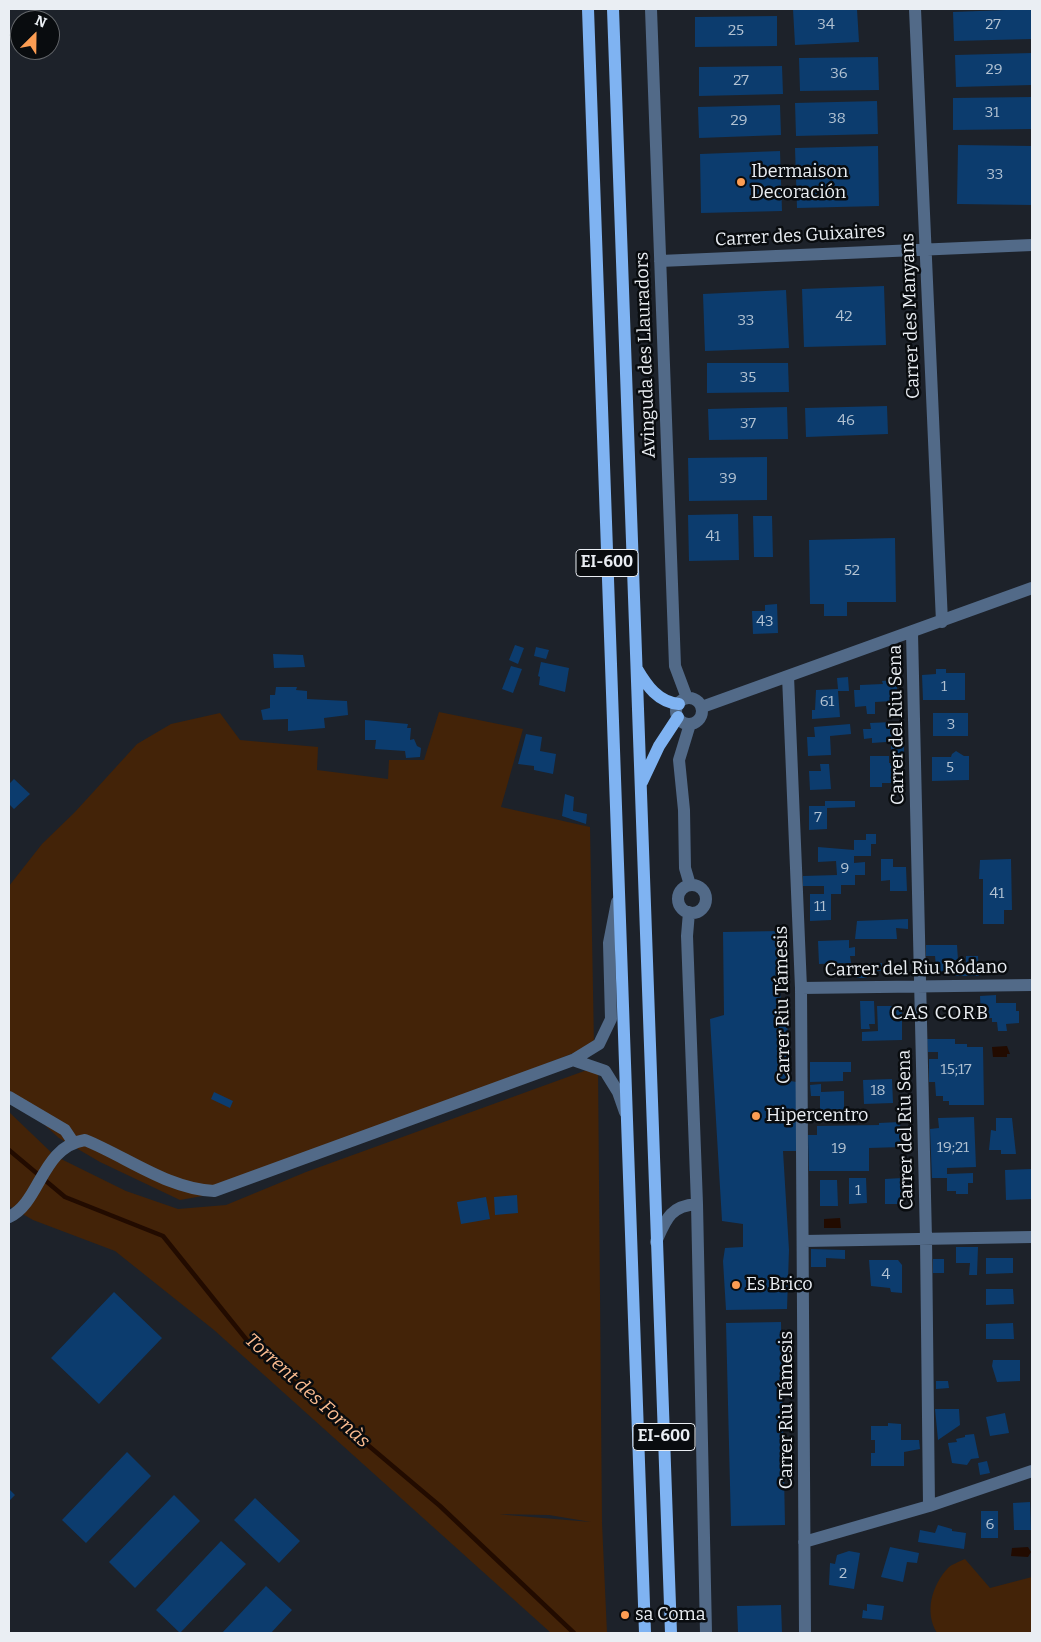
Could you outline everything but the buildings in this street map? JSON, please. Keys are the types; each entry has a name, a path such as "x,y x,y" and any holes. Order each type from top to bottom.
{"main road":[{"name":"EI-600","path":"588,9 645,1633"},
{"name":"EI-600","path":"613,9 671,1633"},
{"path":"637,668 645,682 660,698 670,703 683,701"},
{"path":"640,786 658,746 678,717"}],"street":[{"name":"Avinguda des Llauradors","path":"651,9 675,666 683,701"},
{"name":"Carrer des Manyans","path":"915,9 942,622"},
{"name":"Carrer des Guixaires","path":"660,261 926,248 1032,245"},
{"path":"702,707 912,633 1029,589"},
{"name":"Carrer del Riu Sena","path":"912,633 926,1239 929,1506"},
{"name":"Carrer Riu Támesis","path":"788,676 801,988 805,1633"},
{"path":"690,724 683,722 678,717 676,710 683,701 694,699 702,707"},
{"path":"690,885 685,868 684,810 679,760 690,724 700,718 702,707"},
{"path":"690,885 700,888 706,900 698,911 689,912 682,909 678,901 680,892 690,885"},
{"path":"11,1216 57,1155 73,1142 86,1140 180,1185 199,1190 214,1191 573,1060 599,1044 610,1019 609,943 618,893"},
{"path":"689,912 687,936 697,1204 706,1633"},
{"name":"Carrer del Riu Ródano","path":"801,988 1032,985"},
{"path":"573,1060 606,1071 618,1092 626,1117"},
{"path":"9,1097 66,1130 73,1142"},
{"path":"656,1242 663,1226 675,1209 697,1204"},
{"path":"804,1241 1032,1237"},
{"path":"804,1542 929,1506 1032,1471"}],"shaded area":[{"path":"439,712 523,729 501,807 590,827 594,1045 214,1194 180,1200 100,1162 59,1138 9,1093 9,886 42,844 75,812 137,744 171,724 220,713 240,740 318,747 317,770 388,779 389,760 424,760"},
{"path":"1007,1046 1010,1054 1007,1054 1007,1057 993,1057 992,1047"},
{"path":"598,1066 602,1523 607,1633 551,1633 214,1330 115,1251 33,1220 9,1206 9,1112 55,1156 126,1191 178,1209 226,1205 306,1172","holes":["495,1514 549,1515 591,1522"]},
{"path":"840,1218 841,1228 824,1228 824,1219"},
{"path":"1028,1547 1031,1552 1028,1557 1011,1556 1012,1548"},
{"path":"965,1559 990,1588 1032,1577 1032,1633 937,1633 931,1616 934,1590 948,1568"}],"waterway":[{"name":"Torrent des Fornàs","path":"9,1150 65,1197 163,1236 254,1349 440,1506 574,1633"}],"place":[{"name":"Ibermaison Decoración","path":"741,182"},
{"name":"Hipercentro","path":"756,1116"},
{"name":"Es Brico","path":"736,1285"},
{"name":"sa Coma","path":"625,1615"}],"district":[{"name":"CAS CORB","path":"940,1014"}]}
